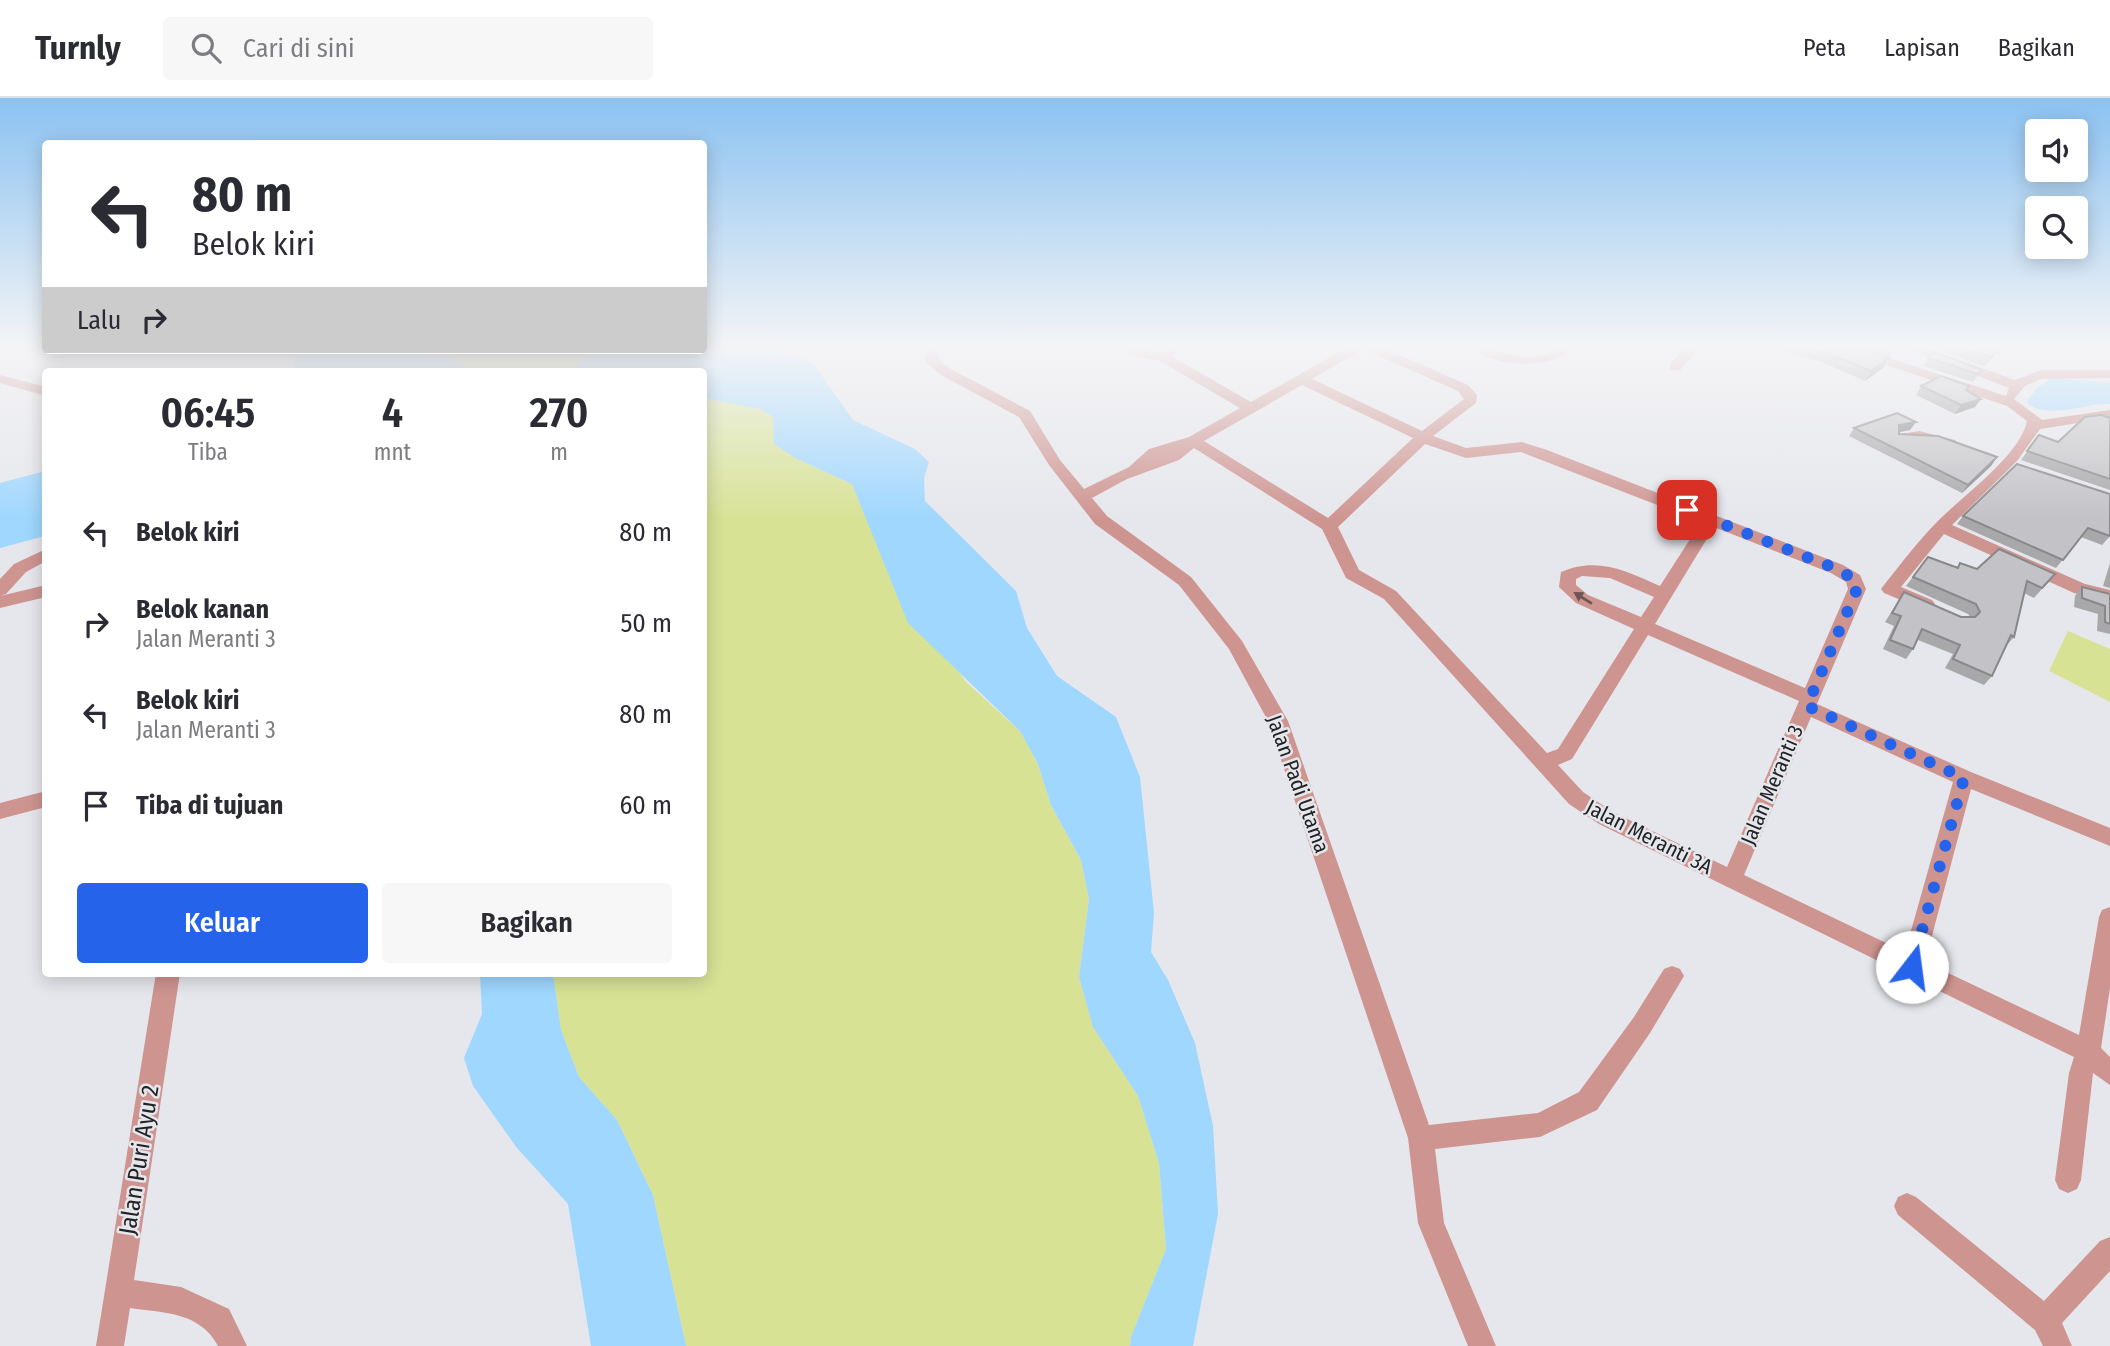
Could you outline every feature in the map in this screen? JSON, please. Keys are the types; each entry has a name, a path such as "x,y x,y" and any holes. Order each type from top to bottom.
{"street":[{"name":"Jalan Padi Utama","path":"1006,403 1026,414 1054,463 1101,520 1185,581 1236,645 1278,721 1421,1138 1432,1223 1482,1346"},
{"path":"1244,403 1252,409"},
{"path":"1082,497 1134,470 1158,466 1181,455 1193,442 1262,403"},
{"name":"Jalan Meranti 3","path":"1352,403 1423,437 1466,453 1485,454 1522,447 1532,450 1837,569 1854,579 1857,589 1732,879"},
{"path":"1193,442 1329,526 1423,437 1467,403"},
{"path":"2012,403 2030,415 2036,425"},
{"path":"1938,609 1890,589 1941,526 1976,496 2036,425 2061,424 2110,414"},
{"path":"1901,438 1927,436 1971,449"},
{"path":"1544,763 1565,754 1711,519"},
{"name":"Jalan Meranti 3A","path":"1329,526 1352,574 1390,596 1576,798 1606,818 2088,1052 2110,1073"},
{"path":"1941,526 2080,589 2110,596"},
{"path":"0,590 20,568 42,556"},
{"path":"1664,595 1602,569 1580,567 1567,576 1568,587 1582,599 1808,702 1964,778 2110,837"},
{"path":"0,602 42,592"},
{"path":"1912,967 1964,778"},
{"path":"0,811 42,800"},
{"path":"2068,1180 2081,1073 2088,1052 2110,917"},
{"path":"1421,1138 1540,1125 1588,1101 1643,1025 1672,976"},
{"name":"Jalan Puri Ayu 2","path":"110,1346 167,977"},
{"path":"1908,1206 2045,1320 2058,1346"},
{"path":"2045,1320 2110,1251"},
{"path":"118,1292 181,1301 219,1319 233,1346"}],"green space":[{"path":"707,403 731,403 760,409 773,417 795,458 852,484 866,518 965,681 1020,731 1038,764 1051,805 1081,860 1089,899 1079,977 1093,1027 1138,1096 1159,1163 1166,1249 1131,1337 1130,1346 686,1346 653,1195 617,1120 579,1077 561,1030 554,977 707,977"},
{"path":"2068,631 2110,649 2110,702 2049,671"}],"water":[{"path":"731,403 841,403 853,420 915,449 929,462 924,478 925,501 1016,591 1027,628 1057,676 1116,717 1140,777 1154,913 1151,952 1168,980 1195,1043 1213,1126 1218,1214 1193,1346 1130,1346 1131,1337 1166,1249 1159,1163 1138,1096 1093,1027 1079,977 1089,899 1081,860 1051,805 1038,764 1020,731 908,623 852,484 795,458 774,444 773,417 760,409"},
{"path":"2028,403 2110,403 2055,411 2035,408"},
{"path":"42,472 42,537 0,548 0,483"},
{"path":"480,977 554,977 561,1030 579,1077 617,1120 653,1195 686,1346 591,1346 568,1204 517,1148 473,1086 464,1058 482,1014"}],"building":[{"path":"1897,413 1916,422 1899,425 1899,434 1938,436 1997,457 1968,485 1854,428"},
{"path":"2101,415 2110,418 2110,479 2027,451 2039,435 2058,442 2085,417"},
{"path":"2017,464 2110,494 2110,536 2088,528 2063,560 1963,516"},
{"path":"1999,549 2055,574 2042,588 2027,581 2014,637 2011,635 1992,676 1953,659 1960,645 1922,629 1913,649 1890,640 1901,616 1892,613 1904,592 1961,617 1975,617 1980,612 1976,604 1913,577 1928,557 1958,568 1960,563 1977,569"},
{"path":"2082,587 2110,594 2110,624 2105,622 2105,606 2082,598"}],"route":[{"path":"1687,510 1837,569 1854,579 1857,589 1807,706 1964,778 1912,967"}]}
